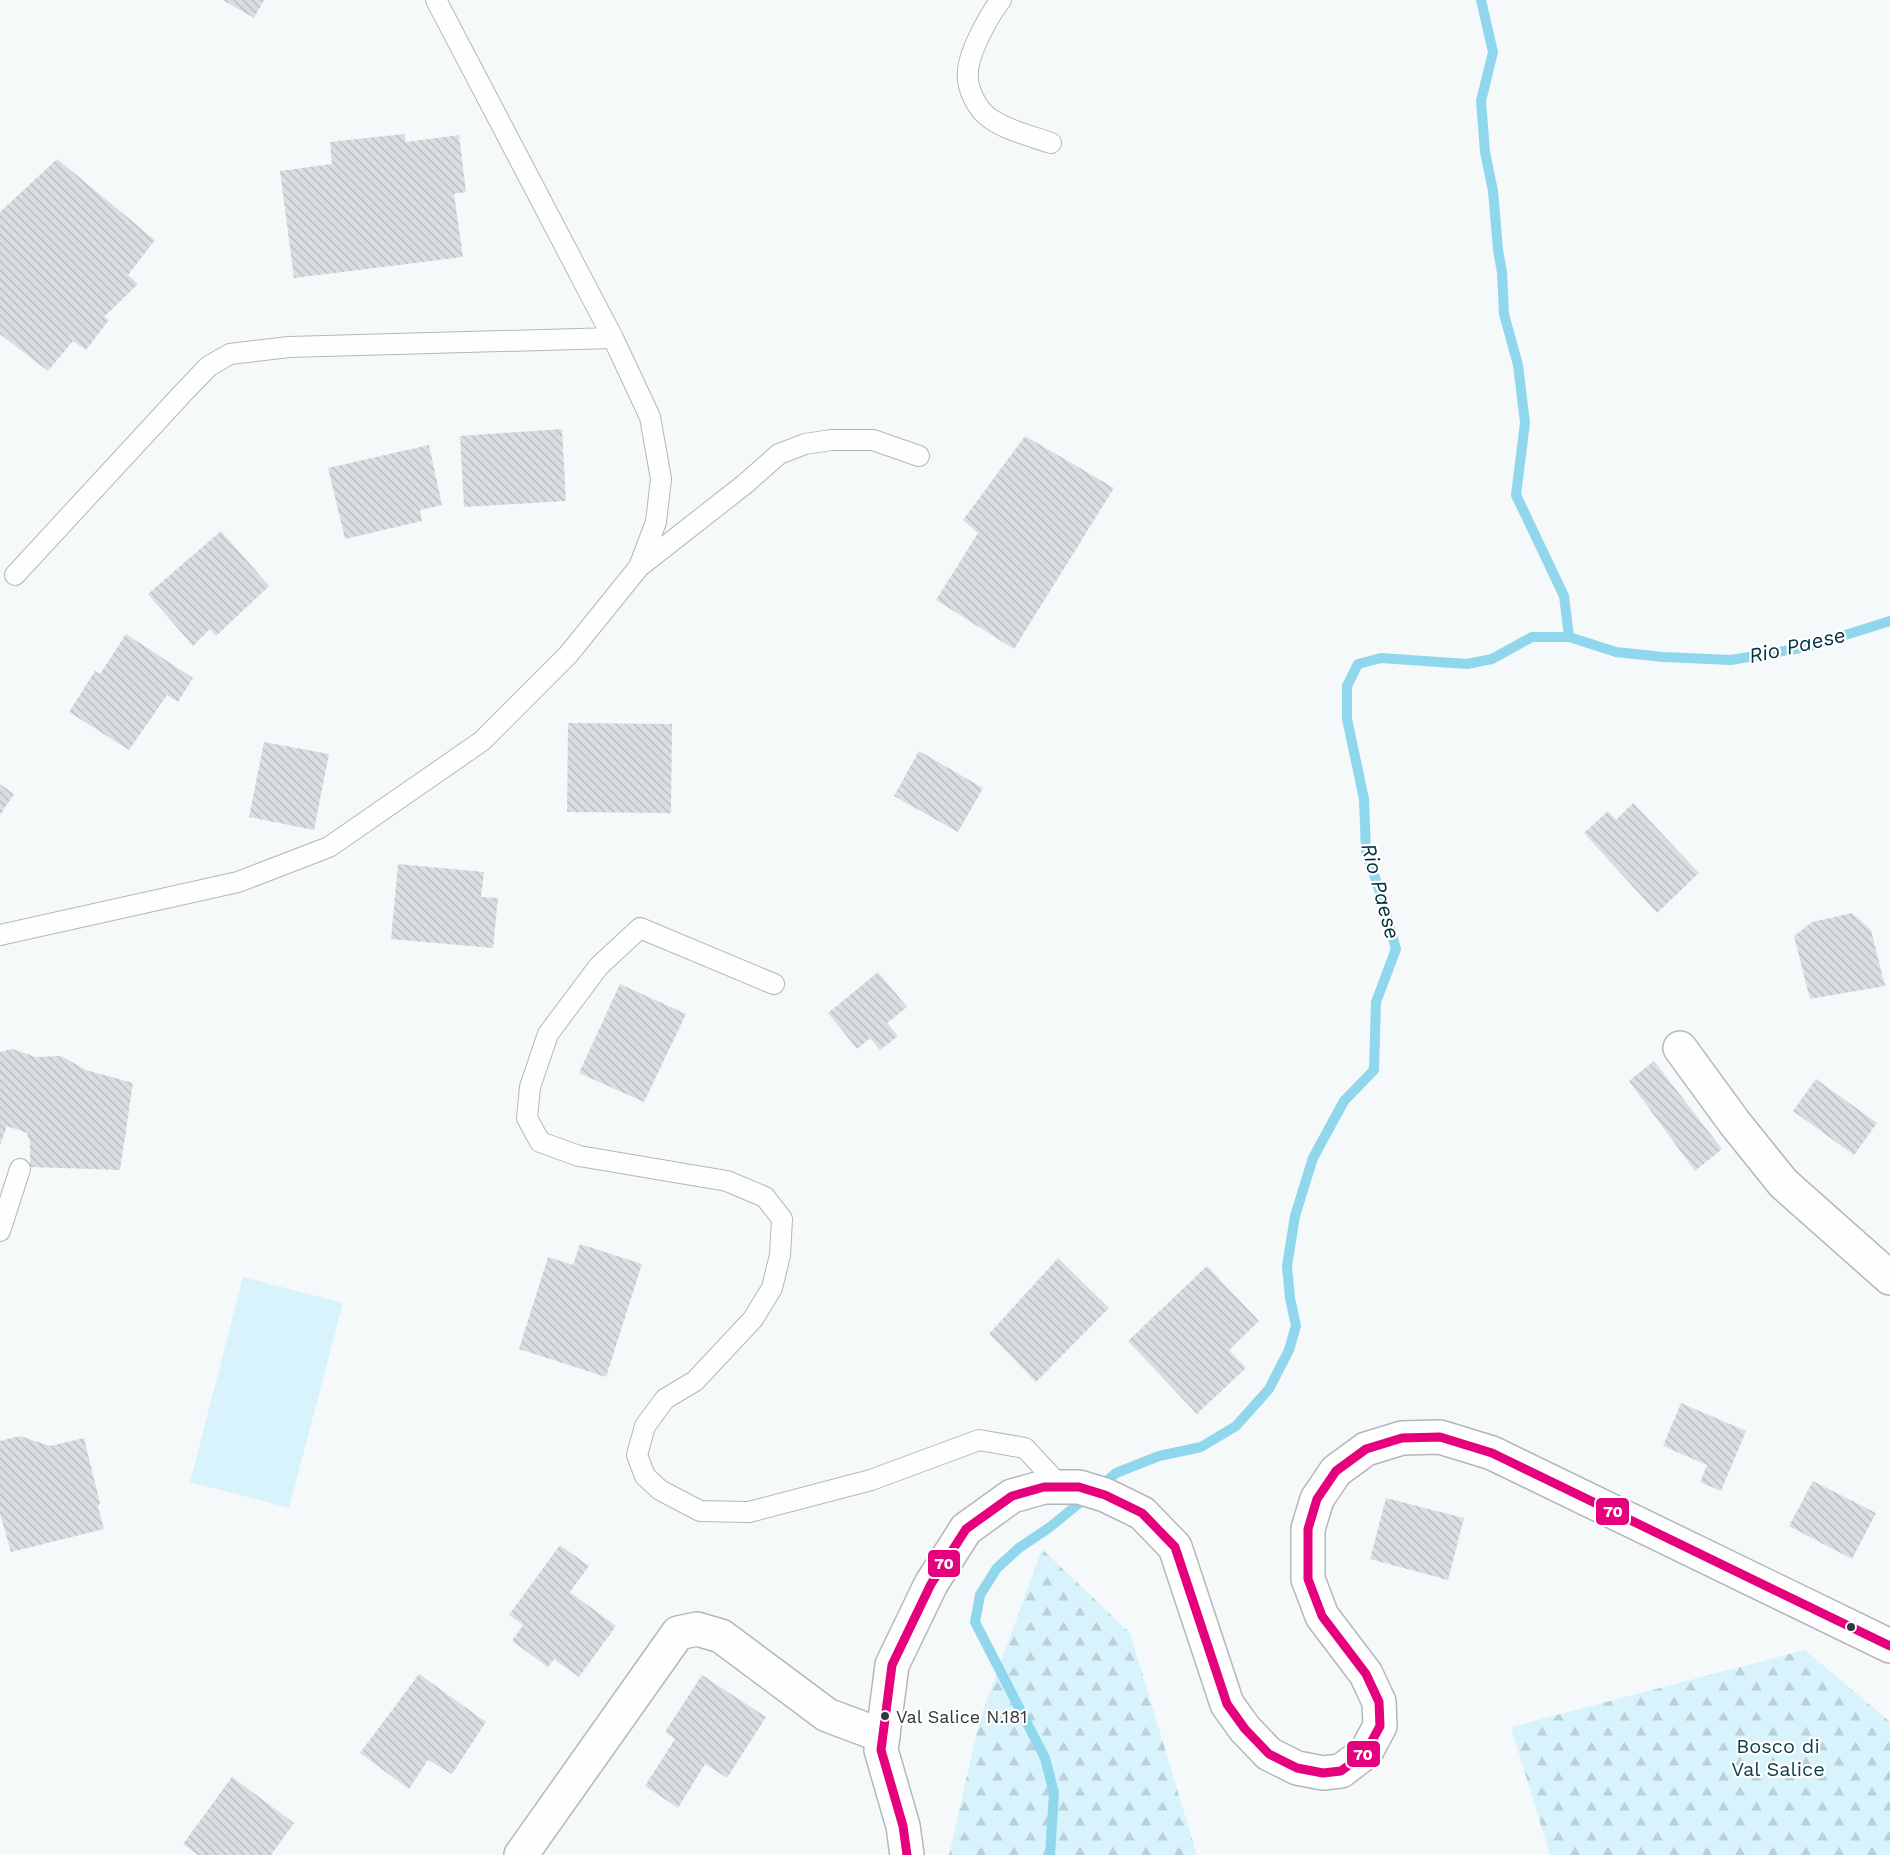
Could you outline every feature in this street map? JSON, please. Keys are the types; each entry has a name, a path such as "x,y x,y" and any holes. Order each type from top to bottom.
{"street":[{"path":"1680,1048 1734,1122 1783,1183 1890,1278"},
{"path":"907,1855 903,1826 880,1750 892,1665 931,1584 966,1529 1012,1496 1044,1487 1082,1490 1142,1513 1175,1547 1227,1704 1245,1729 1269,1754 1297,1768 1323,1773 1341,1770 1366,1752 1380,1726 1379,1702 1366,1674 1322,1616 1308,1580 1308,1529 1317,1499 1336,1471 1366,1449 1402,1438 1440,1437 1492,1453 1890,1646"},
{"path":"521,1855 678,1632 697,1629 721,1636 827,1715 883,1736"}],"lane":[{"path":"436,0 613,338 650,417 661,479 656,522 639,567"},
{"path":"1001,0 992,11 979,38 968,71 973,98 990,119 1051,143"},
{"path":"15,575 209,366 230,354 289,346 613,338"},
{"path":"0,935 238,882 329,848 482,741 568,655 639,567 745,484 779,454 805,444 831,440 873,440 919,456"},
{"path":"774,984 640,928 599,966 548,1034 530,1087 527,1118 540,1142 579,1156 727,1181 765,1197 782,1219 780,1255 772,1288 753,1319 695,1381 665,1399 645,1426 637,1455 645,1476 660,1490 700,1511 749,1512 872,1480 979,1440 1025,1448 1082,1490"},
{"path":"0,1231 20,1169"}],"green space":[{"path":"243,1277 343,1303 289,1508 190,1482"},
{"path":"1042,1549 1130,1633 1197,1855 949,1855 980,1719"},
{"name":"Bosco di Val Salice","path":"1805,1650 1890,1722 1890,1855 1550,1855 1511,1727"}],"building":[{"path":"223,0 264,0 254,18"},
{"path":"404,134 406,142 459,135 466,192 454,194 463,257 294,278 280,171 332,164 330,142"},
{"path":"57,159 155,240 128,275 138,284 104,317 109,320 86,350 73,341 48,371 0,334 0,212"},
{"path":"562,429 566,501 464,507 460,436"},
{"path":"1025,436 1114,488 1014,649 936,600 978,533 963,520"},
{"path":"429,445 442,505 420,510 422,521 345,539 328,468"},
{"path":"221,531 269,586 216,636 210,629 193,646 148,594"},
{"path":"126,634 193,678 178,702 167,695 129,750 69,712 95,671 100,674"},
{"path":"568,723 672,724 671,813 567,812"},
{"path":"264,742 329,754 314,830 249,817"},
{"path":"919,751 983,788 958,832 894,796"},
{"path":"0,784 14,794 0,815"},
{"path":"1633,803 1699,873 1657,913 1584,833 1608,811 1616,820"},
{"path":"398,864 484,872 481,897 498,898 493,948 391,939"},
{"path":"1852,913 1871,930 1885,986 1810,999 1794,936 1812,922"},
{"path":"878,972 907,1007 887,1023 898,1036 880,1050 870,1038 857,1049 828,1013"},
{"path":"620,984 686,1014 644,1102 579,1073"},
{"path":"12,1049 36,1057 61,1056 86,1070 133,1083 120,1170 30,1167 30,1142 27,1133 7,1126 0,1145 0,1052"},
{"path":"1654,1061 1722,1149 1695,1171 1629,1081"},
{"path":"1816,1079 1877,1123 1854,1155 1793,1111"},
{"path":"580,1244 642,1264 606,1377 519,1349 548,1257 573,1265"},
{"path":"1058,1258 1109,1308 1036,1382 989,1334"},
{"path":"1207,1266 1259,1321 1229,1350 1246,1368 1197,1414 1128,1341"},
{"path":"1681,1403 1746,1431 1721,1491 1700,1482 1707,1465 1663,1446"},
{"path":"20,1436 50,1446 84,1438 104,1529 11,1552 0,1514 0,1441"},
{"path":"1813,1481 1876,1513 1852,1559 1789,1526"},
{"path":"1386,1498 1464,1518 1448,1580 1370,1559"},
{"path":"560,1545 589,1566 570,1592 616,1626 579,1677 554,1659 548,1667 512,1641 523,1625 509,1615"},
{"path":"419,1674 486,1722 452,1774 428,1760 409,1789 360,1753"},
{"path":"702,1675 766,1717 727,1778 705,1764 678,1808 645,1786 675,1739 665,1732"},
{"path":"232,1777 294,1823 271,1855 198,1855 183,1844"}],"waterway":[{"path":"1481,0 1493,52 1481,101 1485,152 1493,191 1504,314 1518,365 1525,423 1516,495 1564,596 1569,637"},
{"name":"Rio Paese","path":"1050,1855 1054,1793 1045,1758 975,1622 980,1595 997,1568 1019,1548 1050,1527 1116,1473 1159,1456 1201,1447 1236,1426 1269,1389 1289,1350 1296,1326 1287,1266 1295,1216 1313,1158 1344,1101 1374,1070 1376,1002 1396,949 1366,852 1364,799 1347,719 1347,686 1358,664 1381,658 1467,664 1492,659 1532,637 1569,637 1616,652 1731,660 1807,647 1890,621"}],"transit line":[{"name":"70","path":"907,1855 903,1826 881,1750 892,1665 931,1584 966,1529 1012,1496 1044,1487 1079,1487 1105,1495 1142,1513 1175,1547 1227,1704 1245,1729 1269,1754 1297,1768 1323,1773 1341,1771 1366,1752 1380,1726 1379,1702 1366,1674 1322,1616 1308,1579 1308,1529 1317,1499 1336,1471 1366,1449 1402,1438 1440,1437 1492,1453 1890,1646"}],"place":[{"name":"Val Salice N.181","path":"885,1716"}]}
